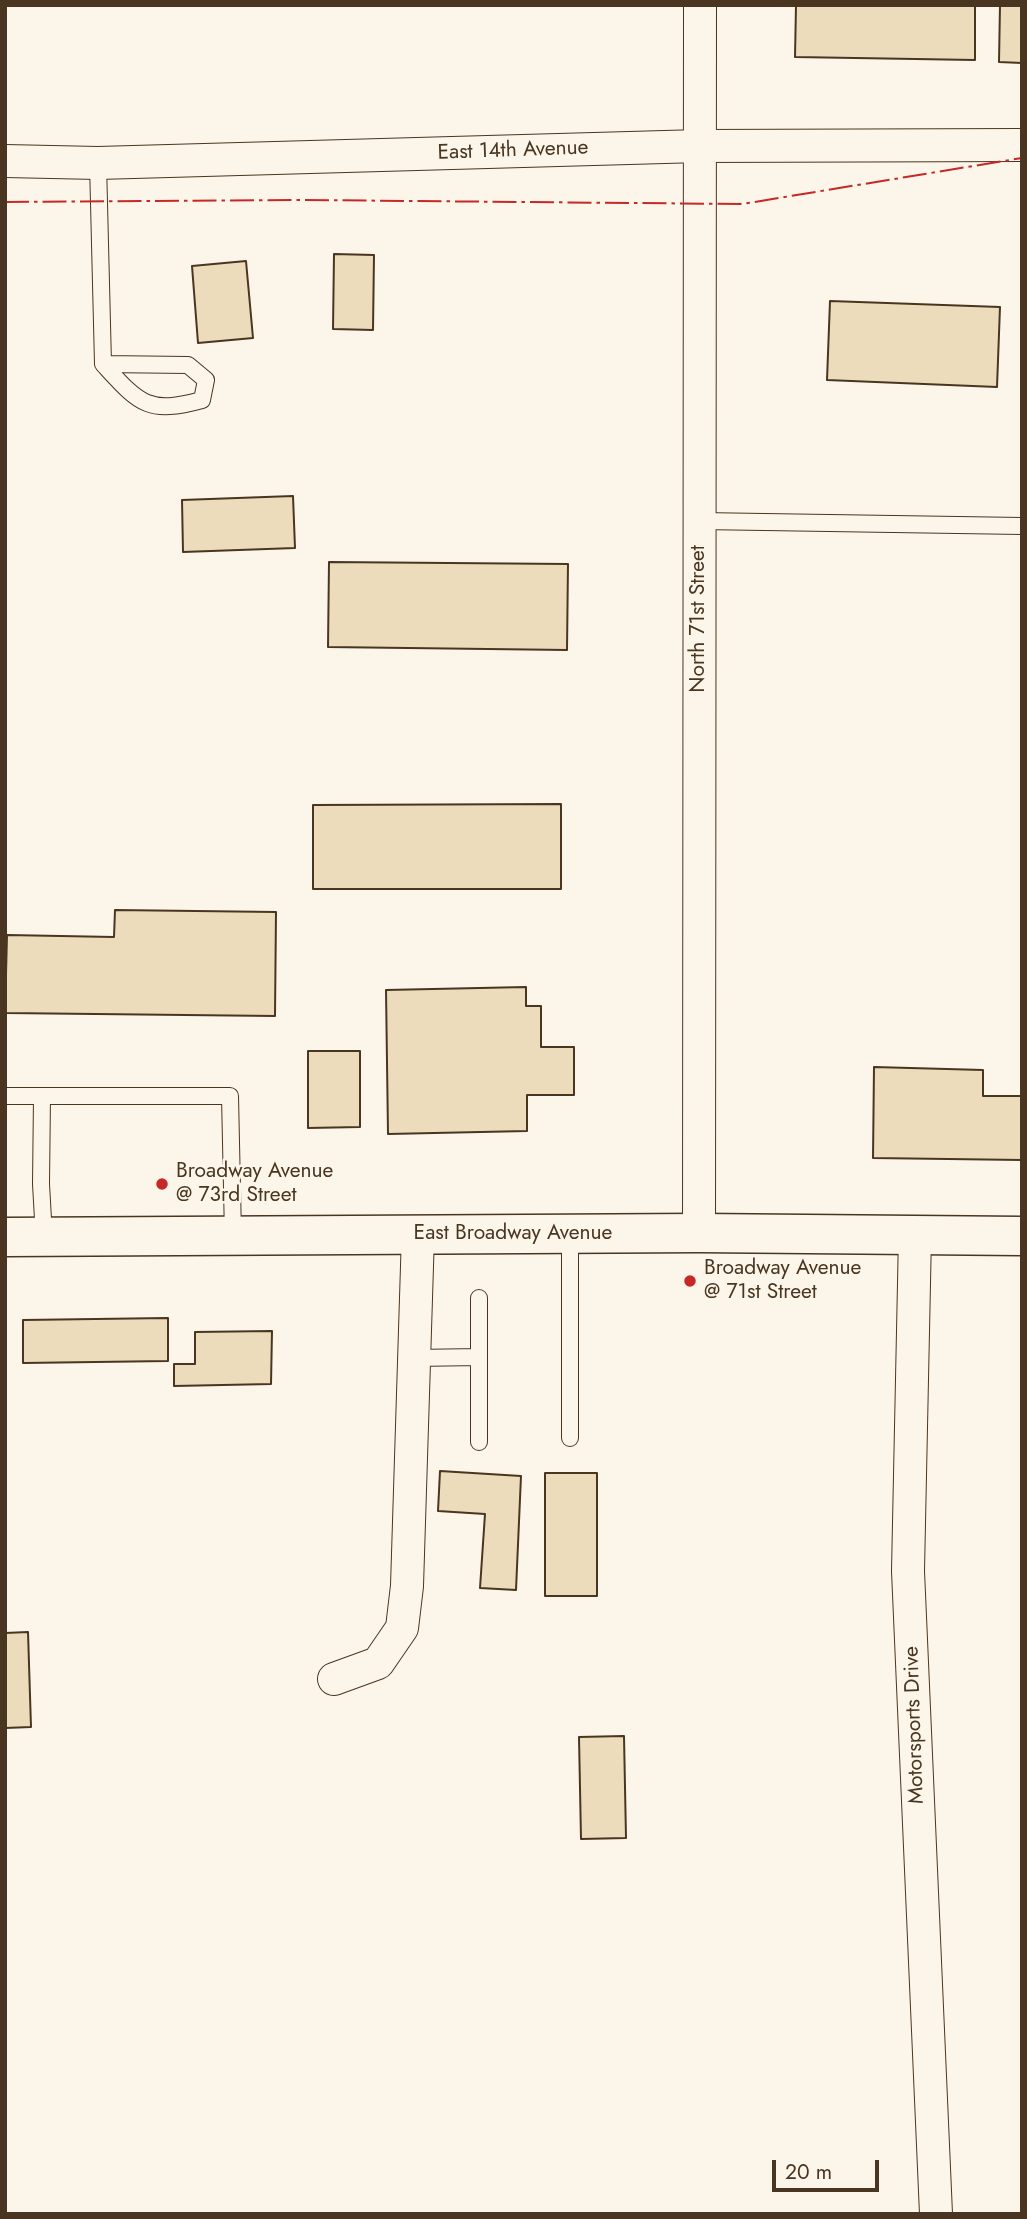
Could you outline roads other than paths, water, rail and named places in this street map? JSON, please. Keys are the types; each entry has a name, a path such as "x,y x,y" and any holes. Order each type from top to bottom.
{"main road":[{"name":"East Broadway Avenue","path":"5,1237 699,1233 1022,1236"}],"street":[{"name":"North 71st Street","path":"699,1233 700,5"},
{"name":"East 14th Avenue","path":"5,161 98,163 700,146 1022,145"},
{"path":"334,1679 378,1663 402,1628 407,1586 418,1234"},
{"name":"Motorsports Drive","path":"915,1235 908,1571 936,2214"}],"lane":[{"path":"98,163 103,364 145,404 175,407 202,400 206,380 188,365 103,364"},
{"path":"700,521 1022,526"},
{"path":"5,1096 230,1096 233,1235"},
{"path":"42,1096 41,1184 44,1237"},
{"path":"570,1234 570,1438"},
{"path":"479,1298 479,1442"},
{"path":"414,1358 479,1357"}],"place":[{"name":"Broadway Avenue @ 73rd Street","path":"162,1184"},
{"name":"Broadway Avenue @ 71st Street","path":"690,1281"}]}
